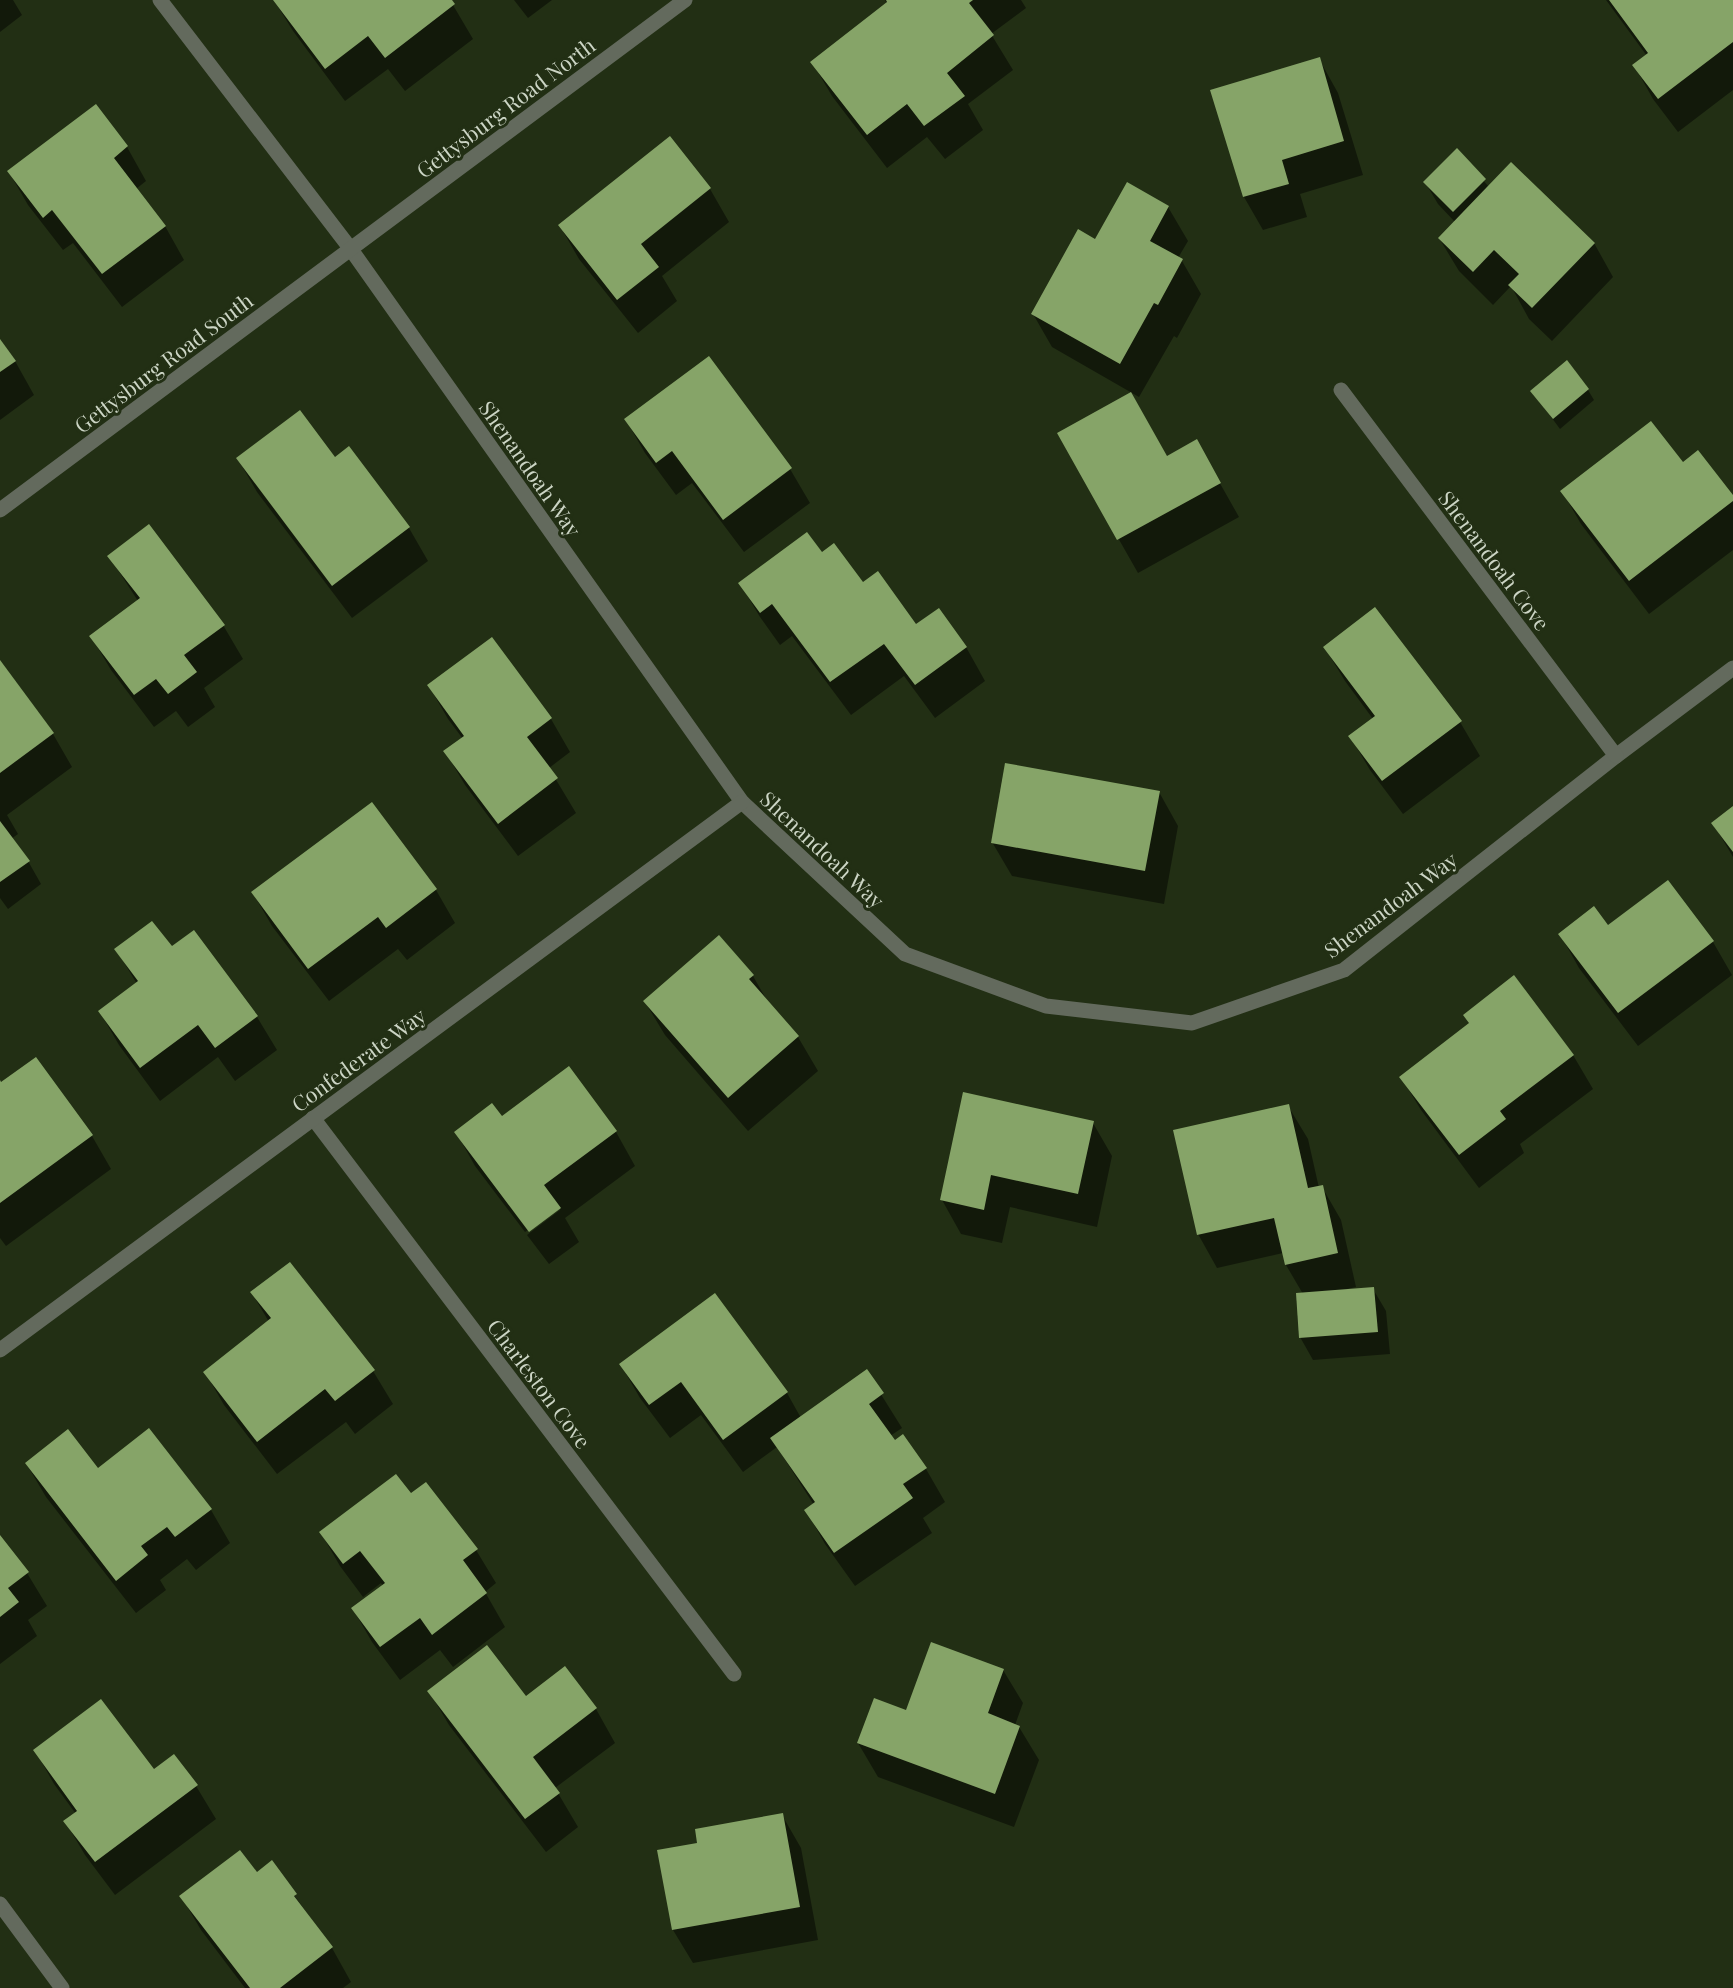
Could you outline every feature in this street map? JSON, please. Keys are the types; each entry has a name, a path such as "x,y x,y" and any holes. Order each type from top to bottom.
{"street":[{"name":"Shenandoah Way","path":"160,0 351,248 742,802 905,954 1046,1006 1192,1023 1344,970 1616,756 1733,668"},
{"name":"Gettysburg Road North","path":"351,248 684,0"},
{"name":"Gettysburg Road South","path":"0,510 351,248"},
{"name":"Shenandoah Cove","path":"1341,390 1616,756"},
{"name":"Confederate Way","path":"0,1350 742,802"},
{"name":"Charleston Cove","path":"313,1118 734,1674"},
{"path":"0,1904 62,1988"}],"building":[{"path":"273,0 452,0 455,4 385,58 368,36 325,69"},
{"path":"886,0 973,0 969,3 994,35 947,73 965,96 924,126 907,104 867,135 810,62 887,2"},
{"path":"1609,0 1733,0 1733,42 1658,99 1632,65 1648,53"},
{"path":"1320,57 1344,141 1282,160 1289,184 1243,197 1210,90"},
{"path":"96,104 128,146 114,158 166,226 102,274 52,210 43,218 7,171"},
{"path":"670,136 711,188 641,244 659,267 617,300 558,225"},
{"path":"1457,148 1486,179 1453,212 1423,182"},
{"path":"1511,162 1595,243 1532,308 1508,285 1519,274 1494,250 1473,272 1438,238"},
{"path":"1127,182 1169,206 1150,241 1183,259 1158,305 1154,303 1120,364 1031,314 1078,229 1095,239"},
{"path":"0,339 16,361 0,372"},
{"path":"709,356 792,468 723,520 672,451 656,463 624,419"},
{"path":"1567,360 1589,389 1553,419 1530,391"},
{"path":"1131,392 1167,456 1197,439 1221,483 1117,540 1057,433"},
{"path":"300,410 335,457 349,446 410,527 332,586 236,458"},
{"path":"1651,421 1683,462 1698,450 1733,495 1733,501 1629,581 1560,491"},
{"path":"149,524 225,625 184,655 197,672 168,694 156,679 134,695 89,636 140,598 107,556"},
{"path":"807,532 822,552 834,543 863,582 878,571 916,624 939,608 967,647 915,685 884,644 830,682 772,604 760,613 738,583"},
{"path":"1375,607 1462,721 1382,781 1348,736 1375,716 1323,647"},
{"path":"492,637 552,718 527,737 558,778 498,824 443,751 464,736 427,685"},
{"path":"0,660 54,733 0,773"},
{"path":"1005,763 1160,791 1145,871 991,843"},
{"path":"372,802 437,889 386,928 378,917 308,969 251,892"},
{"path":"1733,806 1733,852 1711,823"},
{"path":"0,821 30,861 0,882"},
{"path":"1668,880 1714,941 1618,1013 1558,934 1594,906 1608,925"},
{"path":"152,921 172,946 194,930 258,1016 215,1048 198,1025 140,1068 98,1011 138,981 114,949"},
{"path":"719,935 754,975 749,979 799,1036 728,1098 643,1001"},
{"path":"1514,975 1574,1055 1500,1111 1506,1119 1459,1155 1399,1077 1469,1023 1463,1015"},
{"path":"36,1057 93,1135 0,1203 0,1080 1,1082"},
{"path":"569,1066 617,1131 544,1185 561,1208 529,1232 454,1132 492,1103 502,1116"},
{"path":"963,1092 1094,1121 1078,1194 991,1175 984,1210 940,1200"},
{"path":"1289,1104 1308,1188 1323,1185 1338,1253 1285,1265 1274,1218 1197,1235 1173,1130"},
{"path":"290,1262 375,1370 335,1401 325,1389 257,1442 203,1372 271,1318 250,1292"},
{"path":"1374,1287 1378,1332 1299,1338 1296,1293"},
{"path":"715,1293 788,1392 723,1440 681,1382 649,1405 619,1364"},
{"path":"867,1369 884,1393 869,1404 895,1440 903,1434 927,1468 903,1484 913,1498 834,1553 804,1510 815,1502 770,1438"},
{"path":"149,1428 212,1509 175,1537 167,1527 141,1546 148,1555 116,1581 25,1463 68,1429 98,1468"},
{"path":"396,1474 411,1493 426,1482 478,1549 463,1560 487,1593 432,1635 420,1618 380,1647 351,1608 385,1583 360,1551 343,1564 319,1532"},
{"path":"0,1535 29,1572 8,1588 19,1602 0,1617"},
{"path":"931,1642 1004,1669 988,1713 1020,1726 995,1794 857,1743 874,1698 906,1710"},
{"path":"487,1645 526,1696 565,1666 597,1708 533,1757 560,1793 525,1819 427,1691"},
{"path":"101,1699 154,1769 174,1754 198,1785 95,1862 63,1821 77,1811 33,1750"},
{"path":"783,1813 800,1907 672,1930 657,1850 697,1843 695,1829"},
{"path":"240,1850 257,1872 272,1860 297,1894 294,1896 333,1947 280,1988 250,1988 179,1896"}]}
